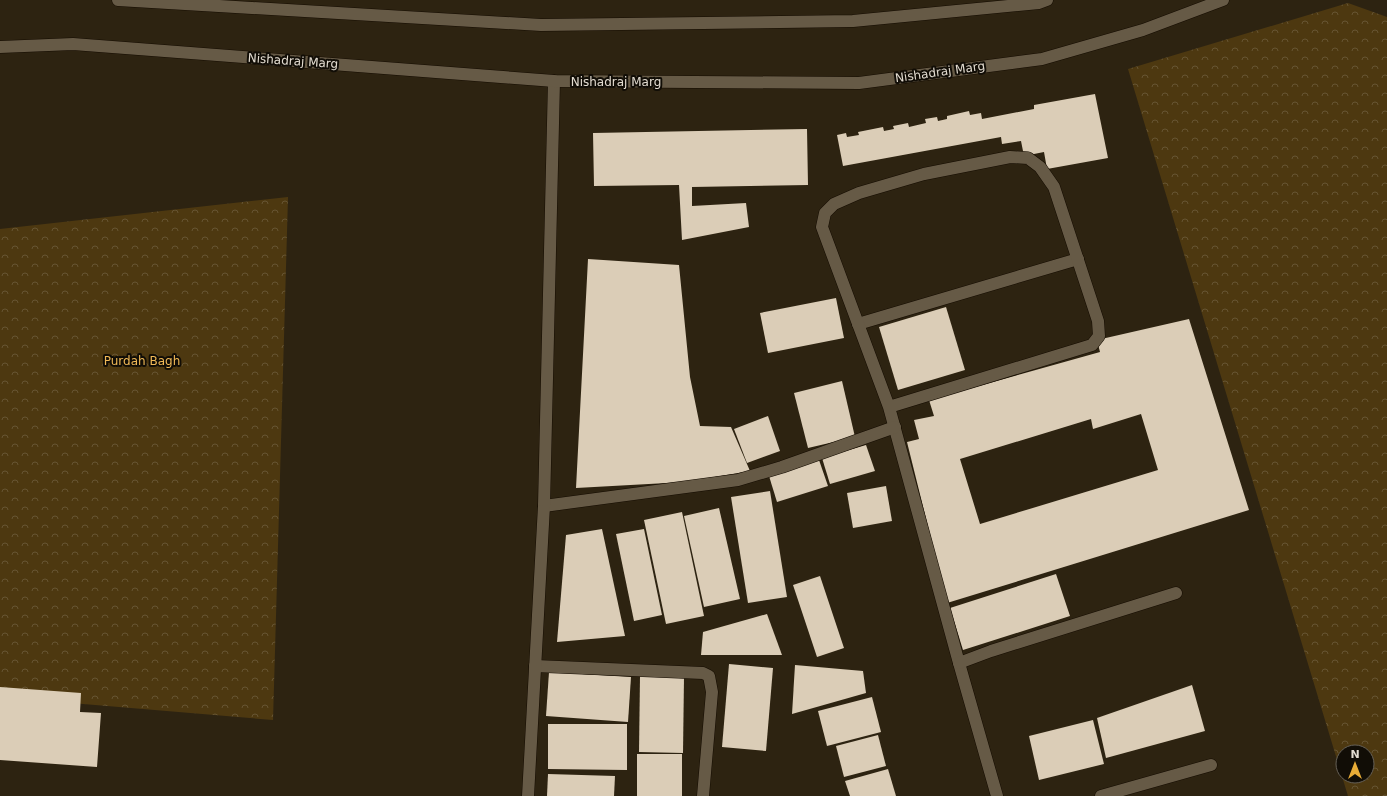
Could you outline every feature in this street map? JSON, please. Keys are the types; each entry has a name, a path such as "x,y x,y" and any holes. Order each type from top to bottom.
{"street":[{"path":"118,0 541,25 853,22 1039,3 1047,0"},
{"name":"Nishadraj Marg","path":"0,47 73,44 554,82 859,83 1042,58 1143,30 1224,0"},
{"path":"528,796 544,506 554,82"},
{"path":"889,407 1092,345 1099,336 1098,321 1054,187 1040,167 1028,158 1010,157 924,174 859,193 834,204 825,213 822,227 889,407 997,796"},
{"path":"858,324 1078,259"},
{"path":"544,506 738,480 782,467 895,427"},
{"path":"959,663 991,651 1176,593"},
{"path":"535,666 703,673 709,676 712,692 704,796"},
{"path":"1101,796 1211,765"}],"green space":[{"path":"1348,3 1387,17 1387,796 1348,796 1344,784 1375,784 1375,744 1335,744 1335,753 1128,69"},
{"name":"Purdah Bagh","path":"288,197 273,720 0,697 0,229"}],"building":[{"path":"1095,94 1108,158 1047,169 1044,152 1024,156 1021,141 1002,144 1001,137 843,166 837,135 846,133 847,137 859,135 858,132 883,127 884,131 894,129 893,126 908,123 909,127 926,123 925,119 937,117 938,121 947,119 947,116 969,111 970,115 981,113 982,119 1034,109 1034,105"},
{"path":"807,129 808,185 692,187 692,206 746,203 749,227 682,240 679,185 594,186 593,133"},
{"path":"588,259 679,265 690,377 700,426 731,427 750,471 685,482 576,488"},
{"path":"836,298 844,338 768,353 760,313"},
{"path":"946,307 965,370 898,390 879,327"},
{"path":"1189,319 1249,510 947,603 907,442 919,439 914,420 934,416 929,400 1100,352 1097,340","holes":["1141,414 1158,470 980,524 960,459 1091,419 1093,429"]},
{"path":"842,381 855,437 808,448 794,393"},
{"path":"768,416 780,451 747,463 734,429"},
{"path":"866,445 875,471 830,484 822,458"},
{"path":"819,460 828,486 777,502 769,476"},
{"path":"886,486 892,521 853,528 847,493"},
{"path":"770,491 787,597 748,603 731,497"},
{"path":"719,508 740,599 704,607 684,516"},
{"path":"682,512 704,616 666,624 644,520"},
{"path":"602,529 625,636 557,642 566,535"},
{"path":"644,529 662,615 634,621 616,534"},
{"path":"1056,574 1070,616 963,650 950,608"},
{"path":"820,576 844,648 817,657 793,585"},
{"path":"767,614 782,655 701,655 703,632"},
{"path":"729,664 773,668 766,751 722,747"},
{"path":"795,665 863,671 866,693 792,714"},
{"path":"549,672 631,677 628,722 546,716"},
{"path":"640,676 684,677 683,753 639,752"},
{"path":"1192,685 1205,731 1106,758 1097,718"},
{"path":"0,687 81,693 80,712 101,713 97,767 0,760"},
{"path":"872,697 881,732 827,746 818,711"},
{"path":"1093,720 1104,764 1039,780 1029,736"},
{"path":"548,724 627,724 627,770 548,769"},
{"path":"878,735 886,766 844,777 836,746"},
{"path":"637,754 682,754 682,796 637,796"},
{"path":"888,769 896,796 850,796 845,781"},
{"path":"548,774 615,776 614,796 547,796"}]}
